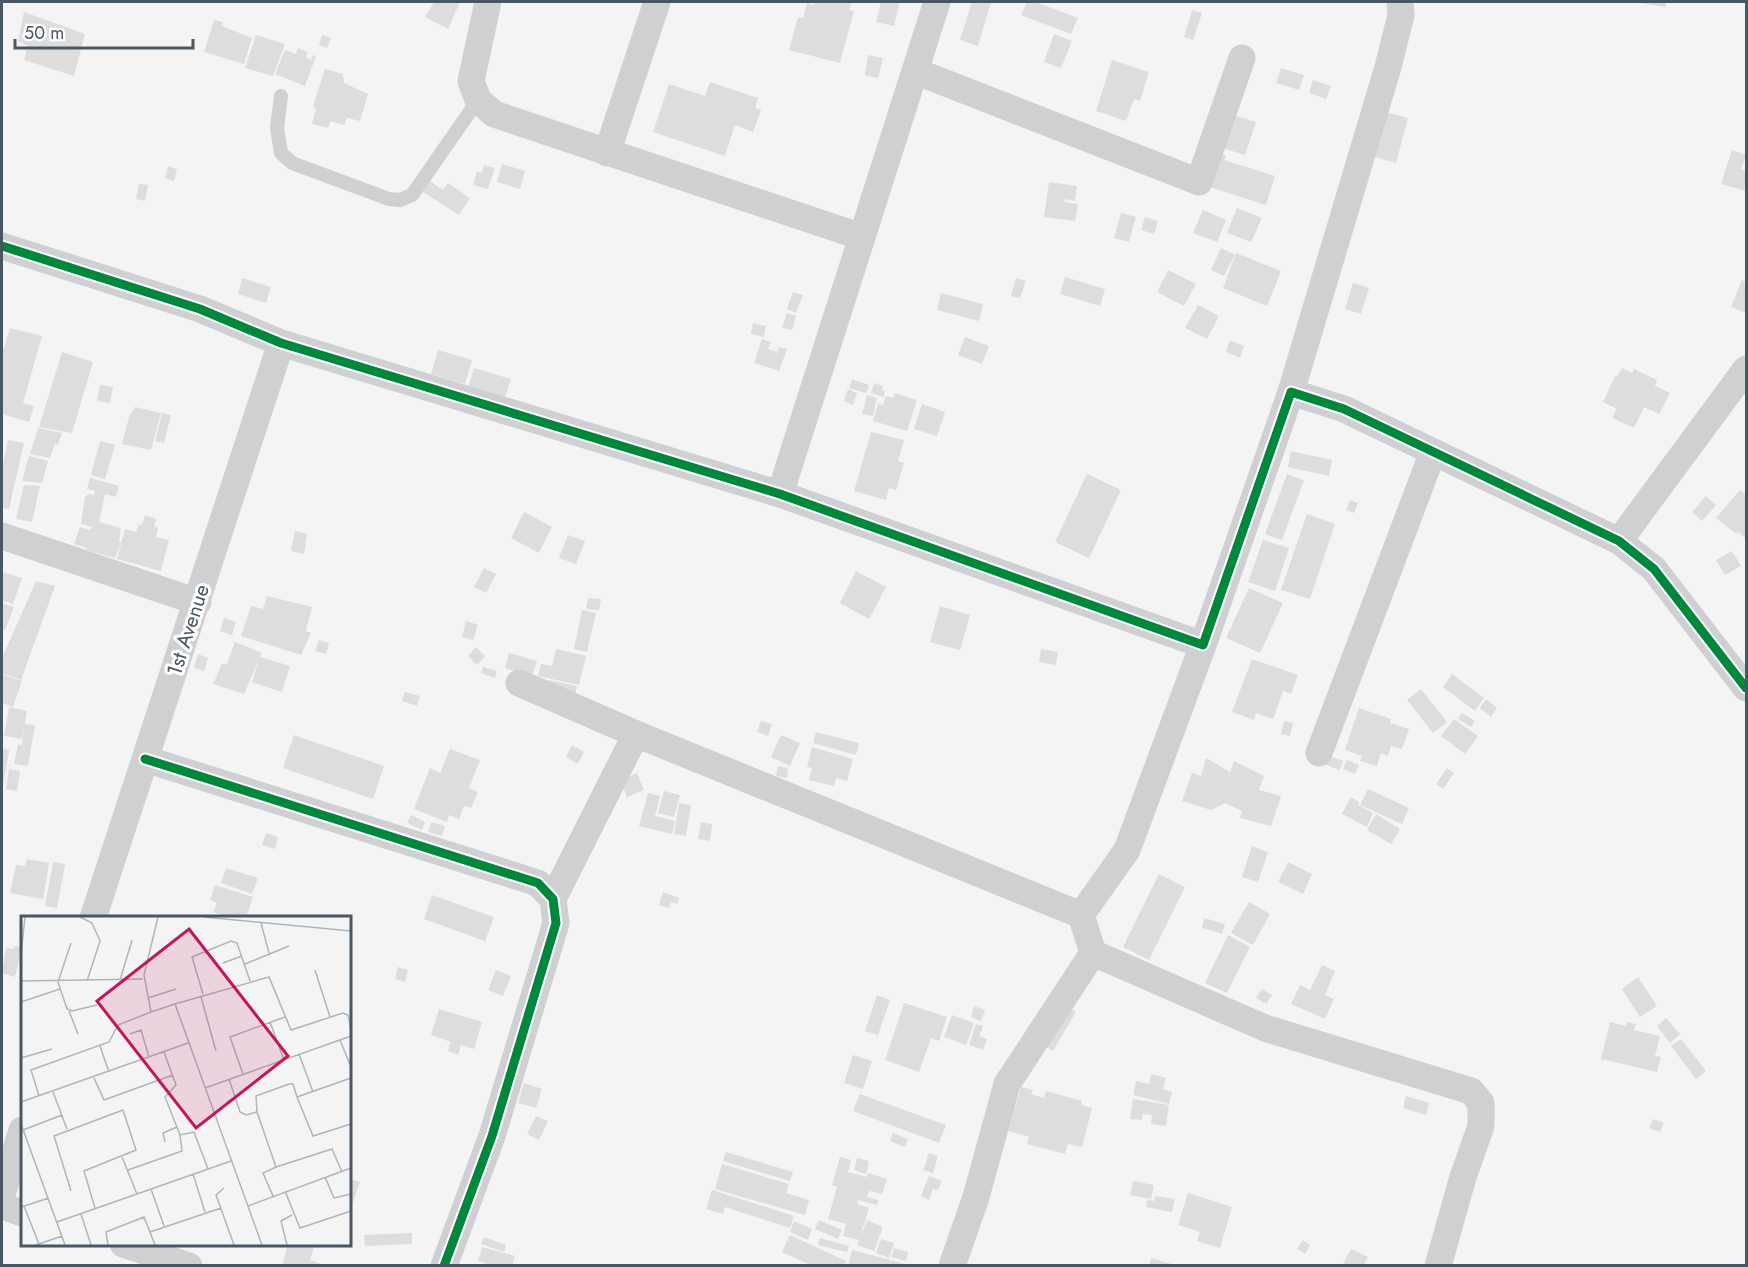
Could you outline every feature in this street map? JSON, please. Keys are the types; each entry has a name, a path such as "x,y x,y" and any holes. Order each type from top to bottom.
{"street":[{"path":"488,2 471,81 478,100 494,114 862,237"},
{"path":"607,153 657,2"},
{"path":"780,494 937,2"},
{"path":"1081,915 1127,850 1203,645 1291,392 1388,67 1401,15 1400,2"},
{"path":"915,71 1199,182 1242,58"},
{"path":"2,246 200,309 281,343 780,494 1203,645"},
{"name":"1st Avenue","path":"94,916 281,343"},
{"path":"1619,541 1746,369"},
{"path":"1291,392 1344,409 1619,541 1654,569 1746,688"},
{"path":"1319,753 1433,452"},
{"path":"2,536 198,602"},
{"path":"519,683 636,734 1081,915"},
{"path":"444,1266 492,1136 556,923 553,899 636,734"},
{"path":"145,759 538,883 553,899"},
{"path":"1081,915 1093,953 1265,1028 1471,1090 1481,1103 1481,1126 1438,1266"},
{"path":"952,1266 976,1197 1007,1084 1093,953"},
{"path":"2,1194 21,1133"},
{"path":"2,1206 21,1213"},
{"path":"126,1246 189,1266"}],"lane":[{"path":"280,96 277,128 281,153 292,163 389,199 400,200 412,195 478,100"}],"building":[{"path":"434,2 460,2 448,29 425,17"},
{"path":"815,2 852,2 849,10 854,11 840,63 789,50 798,17 803,18 807,3 815,5"},
{"path":"881,2 900,2 894,26 876,22"},
{"path":"972,2 991,2 978,46 960,40"},
{"path":"1027,2 1035,2 1078,18 1071,34 1021,15"},
{"path":"1633,2 1666,2 1666,7"},
{"path":"1192,10 1202,13 1193,40 1184,37"},
{"path":"24,12 85,34 74,76 24,60 28,46 18,41"},
{"path":"214,20 223,22 222,26 252,38 244,64 204,52"},
{"path":"1054,34 1072,41 1061,68 1044,62"},
{"path":"256,35 285,44 273,76 245,68"},
{"path":"322,35 331,38 327,48 319,45"},
{"path":"298,48 308,52 306,57 311,60 313,55 316,56 305,86 275,74 285,50 296,54"},
{"path":"868,55 883,58 878,78 865,75"},
{"path":"1112,60 1149,72 1140,101 1134,99 1126,121 1096,111"},
{"path":"1281,68 1304,75 1299,90 1276,83"},
{"path":"325,69 343,74 344,83 368,94 360,121 347,118 344,125 331,121 328,128 312,124 316,109 313,106"},
{"path":"1313,80 1331,86 1326,99 1309,93"},
{"path":"710,82 758,98 755,108 761,110 753,132 735,125 725,156 653,132 669,84 705,96"},
{"path":"1386,112 1408,118 1396,163 1374,157"},
{"path":"1226,113 1256,122 1245,155 1223,148 1221,154 1226,156 1224,160 1275,176 1266,205 1203,185"},
{"path":"1732,150 1746,155 1741,169 1746,171 1746,191 1721,184"},
{"path":"502,164 525,171 520,189 497,182"},
{"path":"484,165 495,168 488,189 473,185 477,171 482,173"},
{"path":"168,166 177,169 174,181 165,178"},
{"path":"430,181 443,190 448,183 470,198 459,215 423,192"},
{"path":"1049,182 1077,186 1075,201 1065,199 1064,202 1078,204 1075,221 1044,217"},
{"path":"139,184 148,185 145,201 136,199"},
{"path":"1237,208 1262,218 1251,242 1227,233"},
{"path":"1203,210 1226,220 1217,242 1193,233"},
{"path":"1121,213 1136,217 1129,242 1114,238"},
{"path":"1145,217 1158,221 1154,234 1141,230"},
{"path":"1221,248 1235,255 1224,276 1211,270"},
{"path":"1236,253 1281,271 1267,306 1223,288"},
{"path":"1168,270 1196,284 1184,306 1157,292"},
{"path":"1065,277 1105,289 1100,306 1060,294"},
{"path":"242,278 271,287 266,303 238,294"},
{"path":"1016,278 1026,281 1020,298 1011,296"},
{"path":"1742,280 1746,282 1746,313 1731,307"},
{"path":"1353,283 1369,288 1361,314 1345,309"},
{"path":"793,292 803,295 796,313 787,309"},
{"path":"941,293 983,304 979,321 937,310"},
{"path":"1198,305 1219,316 1207,339 1185,328"},
{"path":"787,313 796,316 792,330 782,328"},
{"path":"753,323 766,326 764,337 751,334"},
{"path":"10,328 42,336 23,403 34,406 29,422 2,414 2,347 4,348"},
{"path":"965,337 989,346 982,364 958,355"},
{"path":"762,339 771,342 768,349 777,352 779,347 787,349 779,371 754,363"},
{"path":"1230,340 1244,346 1240,358 1226,352"},
{"path":"438,350 472,360 465,384 431,374"},
{"path":"62,352 93,362 72,433 39,427"},
{"path":"474,368 511,379 504,400 468,388"},
{"path":"1622,368 1632,373 1634,369 1657,380 1655,386 1670,393 1659,414 1644,407 1634,428 1612,418 1617,409 1603,402 1615,376 1617,377"},
{"path":"852,379 869,385 866,393 849,388"},
{"path":"874,383 883,386 884,397 871,393"},
{"path":"100,385 113,387 110,403 97,401"},
{"path":"848,389 857,393 853,405 844,401"},
{"path":"895,393 917,400 907,431 873,421 878,404 883,405 886,396 893,398"},
{"path":"867,395 877,398 873,416 862,414"},
{"path":"922,404 945,412 937,436 914,429"},
{"path":"135,407 161,413 151,450 122,444 130,413"},
{"path":"162,413 171,415 164,443 155,441"},
{"path":"38,428 62,433 50,458 30,454"},
{"path":"871,432 904,440 898,461 904,463 896,490 889,488 886,500 854,491"},
{"path":"8,440 24,443 9,509 2,508 2,469"},
{"path":"100,441 115,445 105,479 91,475"},
{"path":"1291,451 1332,460 1329,476 1288,467"},
{"path":"29,456 48,461 42,483 22,481"},
{"path":"1087,474 1121,490 1089,558 1055,542"},
{"path":"1287,474 1304,480 1282,540 1265,534"},
{"path":"90,478 119,486 116,497 105,494 99,522 121,528 119,541 121,543 115,558 86,550 87,548 74,544 80,527 90,530 94,521 91,527 81,524 85,497 89,494 94,495 95,491 87,489"},
{"path":"24,485 40,486 32,522 16,519"},
{"path":"1740,490 1746,495 1746,539 1716,518"},
{"path":"1706,496 1716,505 1702,521 1692,512"},
{"path":"1350,500 1358,503 1354,513 1346,510"},
{"path":"524,512 552,527 539,553 511,538"},
{"path":"1307,514 1335,524 1310,599 1281,590"},
{"path":"145,515 156,519 154,527 158,528 156,537 169,540 161,571 117,559 125,529 136,532 139,524 142,525"},
{"path":"295,531 307,534 304,554 291,551"},
{"path":"568,535 585,541 576,564 559,558"},
{"path":"1263,540 1289,548 1275,591 1248,582"},
{"path":"1732,551 1741,566 1725,575 1716,560"},
{"path":"484,568 496,574 486,593 474,587"},
{"path":"856,571 886,587 869,619 840,603"},
{"path":"2,572 22,578 13,604 2,600"},
{"path":"36,581 55,586 21,680 2,673 2,658"},
{"path":"1249,588 1283,603 1260,653 1226,638"},
{"path":"267,596 312,607 306,631 311,633 301,655 241,636 251,606 263,609"},
{"path":"588,598 601,599 599,610 586,609"},
{"path":"2,603 14,607 5,630 2,629"},
{"path":"940,606 970,615 960,650 930,642"},
{"path":"582,610 596,613 587,652 574,649"},
{"path":"224,618 236,622 232,635 220,631"},
{"path":"466,621 478,625 473,640 462,637"},
{"path":"319,640 329,643 326,654 315,651"},
{"path":"235,642 262,653 260,657 290,666 282,692 252,682 259,659 244,694 213,684 222,664 227,664"},
{"path":"476,647 485,656 477,665 468,656"},
{"path":"556,649 586,656 579,685 538,676 541,664 552,666"},
{"path":"1041,649 1058,652 1056,665 1039,662"},
{"path":"509,653 537,661 532,676 505,668"},
{"path":"198,654 208,658 204,671 194,668"},
{"path":"1252,659 1298,675 1291,694 1283,691 1273,719 1256,713 1254,720 1232,712"},
{"path":"483,667 497,671 495,678 481,673"},
{"path":"2,674 22,681 13,707 2,703"},
{"path":"1452,674 1484,698 1475,711 1443,687"},
{"path":"549,680 577,686 575,697 547,691"},
{"path":"1421,689 1447,722 1433,733 1407,700"},
{"path":"405,692 420,696 417,706 402,701"},
{"path":"1486,699 1497,708 1491,717 1480,708"},
{"path":"9,707 27,711 25,724 35,725 28,766 14,764 18,744 22,745 24,730 22,739 4,736"},
{"path":"1359,708 1391,719 1390,723 1409,729 1402,749 1391,746 1388,756 1381,753 1377,766 1360,761 1362,756 1345,750"},
{"path":"1462,713 1475,721 1471,727 1458,719"},
{"path":"1454,719 1478,736 1465,754 1441,736"},
{"path":"761,721 772,724 768,736 757,732"},
{"path":"1284,721 1293,723 1290,736 1281,734"},
{"path":"816,732 859,743 856,755 813,743"},
{"path":"294,735 384,766 373,799 283,768"},
{"path":"781,735 800,743 790,766 771,757"},
{"path":"572,745 584,752 578,764 566,757"},
{"path":"812,747 853,759 847,781 836,778 834,786 809,780 812,768 807,767"},
{"path":"2,748 9,750 3,786 2,786"},
{"path":"450,749 480,760 469,788 478,792 471,808 464,806 459,819 449,815 447,822 414,809 430,768 440,773"},
{"path":"1327,755 1343,761 1340,770 1324,764"},
{"path":"1206,758 1230,772 1234,761 1264,776 1259,790 1281,796 1271,826 1240,818 1242,811 1225,803 1211,810 1182,801 1192,773 1201,776"},
{"path":"1347,760 1359,765 1355,774 1343,769"},
{"path":"778,766 788,768 787,778 776,776"},
{"path":"1447,768 1454,773 1443,789 1436,784"},
{"path":"9,769 20,771 17,791 6,789"},
{"path":"637,773 644,790 627,797 620,781"},
{"path":"1368,789 1409,808 1402,824 1360,805"},
{"path":"664,791 680,795 674,817 658,813"},
{"path":"648,793 660,796 655,816 675,821 672,834 639,826"},
{"path":"1351,797 1359,802 1358,805 1373,813 1367,827 1342,814"},
{"path":"679,803 691,805 686,836 674,834"},
{"path":"1376,814 1400,829 1391,844 1367,830"},
{"path":"411,815 425,822 422,830 407,823"},
{"path":"431,822 445,826 442,836 428,832"},
{"path":"701,822 712,824 710,841 698,839"},
{"path":"266,833 278,837 275,849 262,845"},
{"path":"1252,846 1268,852 1258,882 1242,877"},
{"path":"27,859 49,863 43,899 10,893 16,865 25,866"},
{"path":"53,862 65,864 57,908 45,906"},
{"path":"1288,862 1312,874 1303,894 1278,882"},
{"path":"226,868 258,878 252,894 221,883"},
{"path":"1159,874 1185,887 1149,960 1123,947"},
{"path":"215,885 253,897 247,916 225,916 213,912 217,903 210,900"},
{"path":"663,892 679,898 677,904 671,902 669,908 659,905"},
{"path":"432,895 494,917 485,941 424,919"},
{"path":"1249,902 1270,914 1253,945 1231,933"},
{"path":"1204,918 1225,924 1222,934 1202,928"},
{"path":"1228,935 1250,947 1227,993 1205,983"},
{"path":"15,946 21,948 15,977 2,973 6,948 14,949"},
{"path":"1322,965 1335,971 1325,995 1334,999 1325,1019 1291,1004 1300,985 1310,990"},
{"path":"398,967 408,970 405,982 395,979"},
{"path":"496,970 511,976 503,996 488,990"},
{"path":"1638,977 1657,1006 1640,1017 1622,989"},
{"path":"1262,989 1272,995 1266,1004 1256,998"},
{"path":"877,995 890,1000 878,1035 865,1031"},
{"path":"904,1003 947,1017 939,1041 931,1038 919,1072 885,1060"},
{"path":"974,1006 985,1010 981,1021 971,1017"},
{"path":"1067,1006 1076,1012 1053,1051 1044,1046"},
{"path":"439,1009 482,1022 474,1049 461,1045 458,1055 448,1051 451,1042 431,1035"},
{"path":"952,1015 974,1023 966,1045 944,1037"},
{"path":"1666,1018 1680,1034 1670,1043 1657,1026"},
{"path":"1610,1022 1626,1026 1627,1022 1636,1024 1634,1030 1660,1036 1655,1056 1661,1057 1657,1072 1601,1059"},
{"path":"976,1024 983,1026 979,1036 987,1039 983,1050 969,1045"},
{"path":"1681,1039 1706,1071 1696,1079 1671,1046"},
{"path":"853,1055 872,1061 863,1089 844,1083"},
{"path":"1151,1074 1166,1078 1163,1089 1172,1092 1169,1104 1133,1095 1136,1081 1149,1084"},
{"path":"524,1083 542,1089 536,1108 518,1103"},
{"path":"1021,1087 1033,1090 1031,1094 1044,1098 1046,1091 1082,1101 1081,1105 1092,1108 1082,1147 1068,1144 1065,1154 1027,1144 1029,1137 1008,1131"},
{"path":"860,1094 946,1125 939,1143 853,1111"},
{"path":"1406,1096 1429,1103 1426,1115 1403,1108"},
{"path":"1133,1099 1169,1105 1166,1126 1151,1124 1152,1115 1143,1114 1142,1120 1130,1119"},
{"path":"536,1116 548,1121 539,1140 527,1134"},
{"path":"1653,1119 1664,1123 1660,1132 1649,1128"},
{"path":"893,1133 908,1139 905,1147 890,1141"},
{"path":"726,1152 793,1172 790,1181 723,1161"},
{"path":"929,1153 938,1156 933,1173 923,1170"},
{"path":"840,1157 851,1160 848,1172 867,1177 868,1173 887,1179 882,1194 869,1191 867,1197 878,1200 877,1205 858,1200 857,1204 869,1208 859,1240 843,1236 846,1224 828,1219 837,1187 832,1185"},
{"path":"857,1158 869,1161 866,1174 854,1170"},
{"path":"722,1164 789,1184 786,1193 809,1200 805,1215 715,1189"},
{"path":"929,1176 942,1181 938,1190 933,1189 929,1200 921,1196"},
{"path":"351,1179 360,1182 351,1207"},
{"path":"1133,1181 1154,1185 1151,1199 1130,1195"},
{"path":"712,1190 794,1216 790,1228 725,1207 723,1214 706,1209"},
{"path":"1188,1193 1232,1207 1220,1248 1197,1241 1200,1232 1178,1225"},
{"path":"1155,1196 1175,1199 1172,1212 1146,1207 1147,1200 1154,1201"},
{"path":"819,1220 842,1230 838,1239 815,1229"},
{"path":"867,1220 883,1227 874,1251 857,1245"},
{"path":"794,1221 812,1229 808,1240 790,1232"},
{"path":"412,1233 412,1244 365,1246 364,1235"},
{"path":"790,1235 846,1261 844,1266 812,1266 782,1252"},
{"path":"484,1237 506,1245 504,1252 481,1244"},
{"path":"820,1238 849,1246 847,1252 818,1245"},
{"path":"881,1239 894,1243 889,1258 876,1253"},
{"path":"1303,1240 1310,1245 1305,1254 1297,1249"},
{"path":"287,1246 314,1246 310,1260 327,1266 282,1266"},
{"path":"482,1247 515,1256 512,1266 494,1266 478,1261"},
{"path":"894,1248 908,1252 906,1261 891,1257"},
{"path":"1351,1249 1368,1257 1363,1266 1342,1266"},
{"path":"852,1250 909,1265 909,1266 848,1266"},
{"path":"1151,1258 1175,1265 1175,1266 1149,1266"}],"cycle path":[{"path":"2,246 200,309 281,343 780,494 1203,645 1291,392 1344,409 1619,541 1654,569 1746,688"},
{"path":"145,759 538,883 553,899 556,923 492,1136 444,1266"}]}
